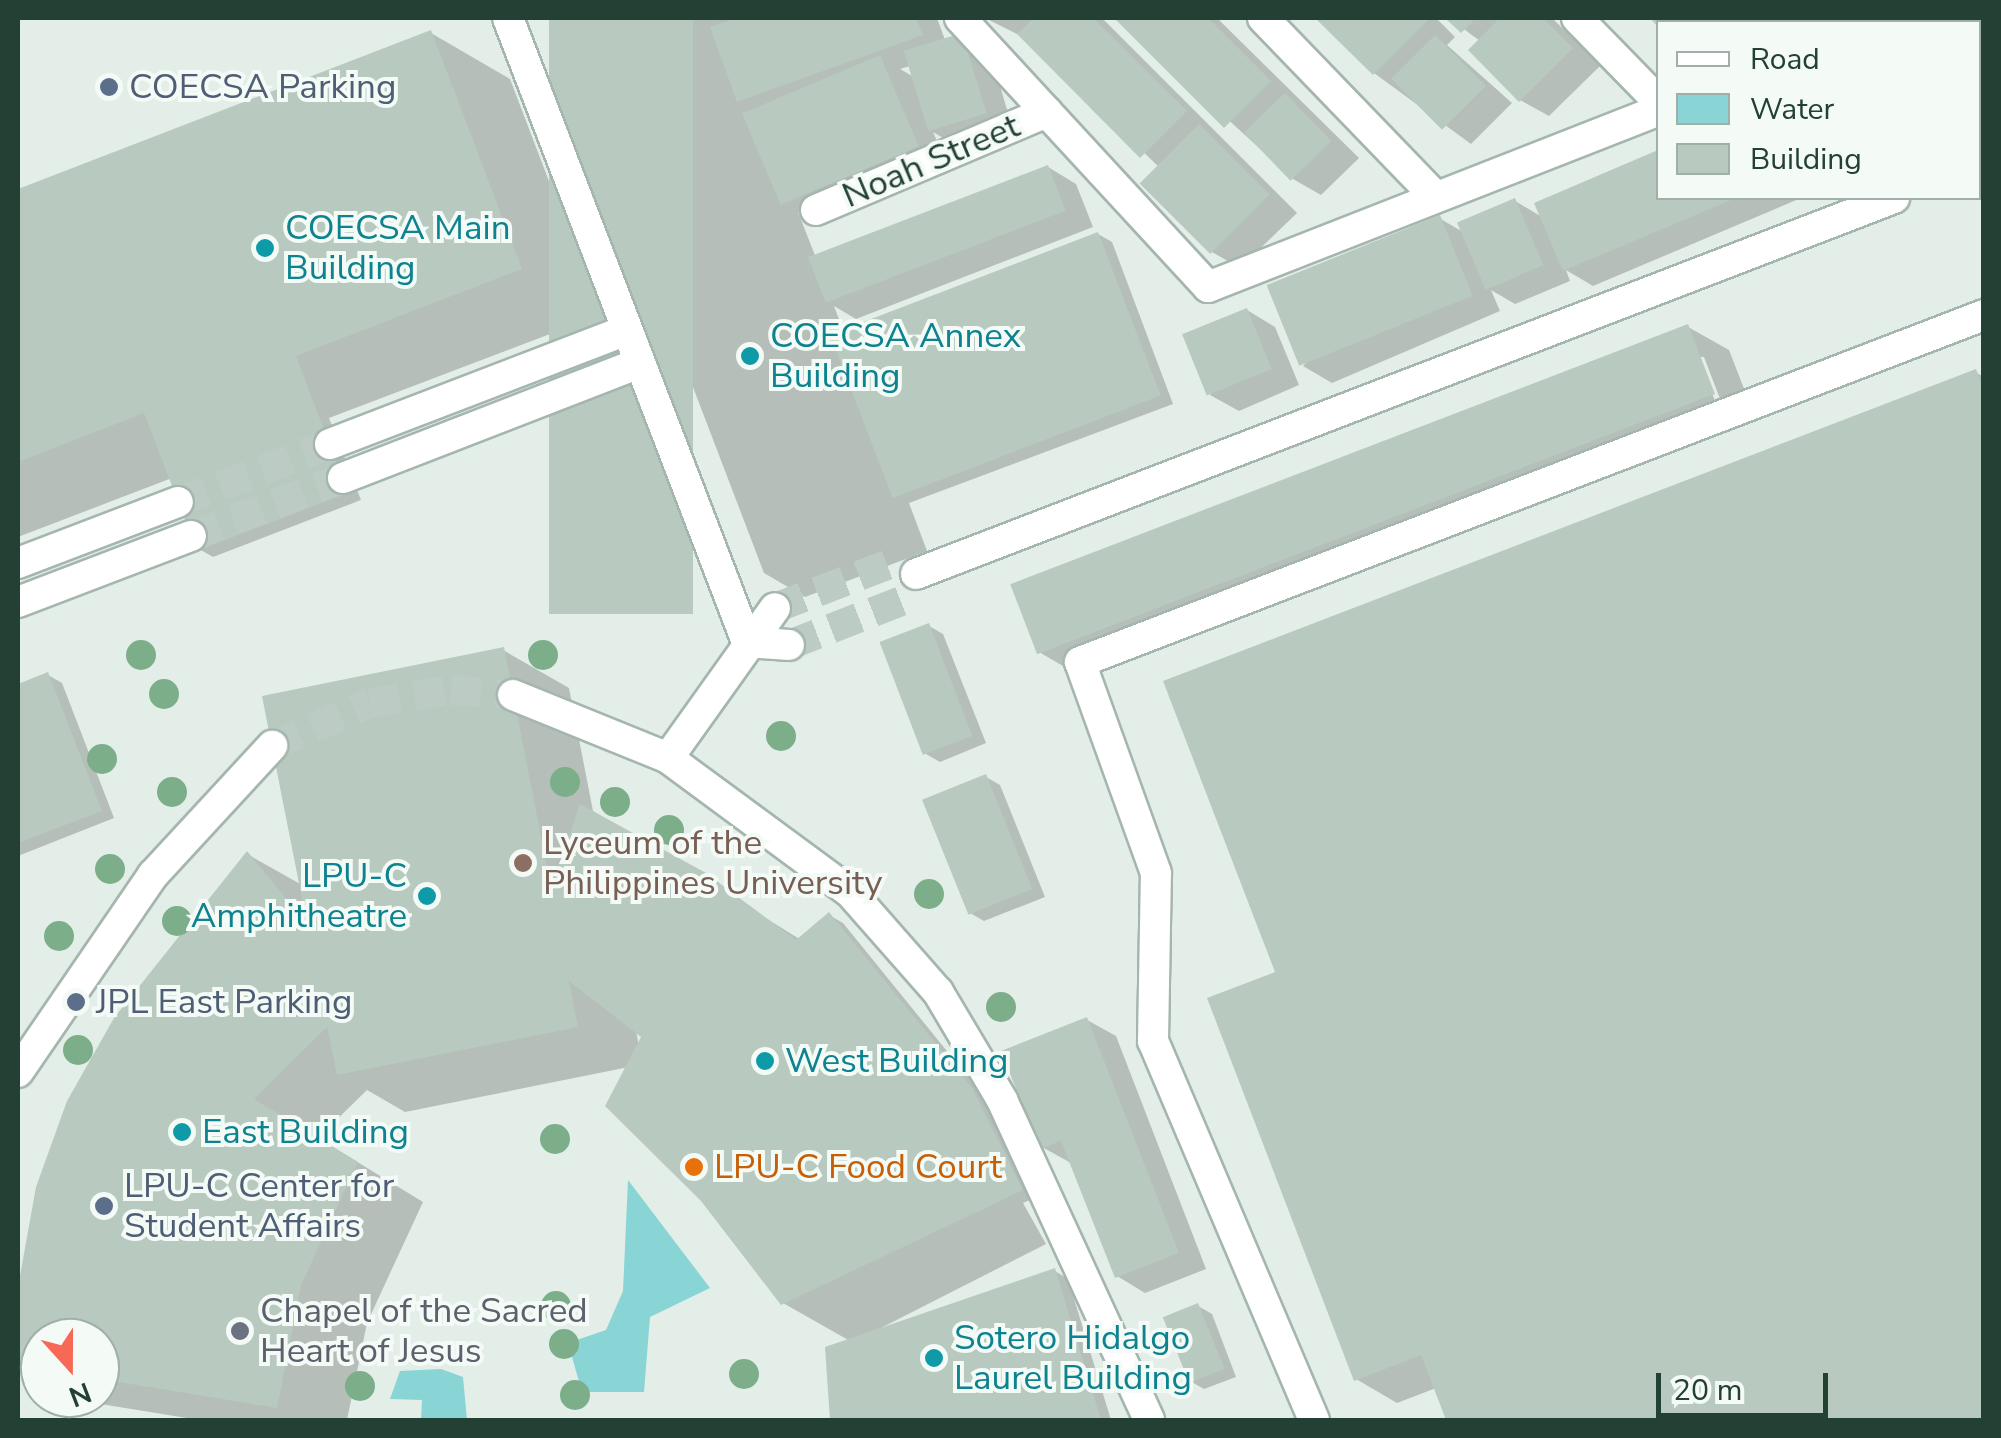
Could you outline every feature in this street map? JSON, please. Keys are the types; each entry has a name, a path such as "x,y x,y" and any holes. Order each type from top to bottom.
{"street":[{"path":"508,18 747,642"},
{"path":"960,18 1208,287 1432,194 1656,112"},
{"path":"1264,18 1432,194"},
{"path":"1577,18 1656,99"},
{"name":"Noah Street","path":"816,210 1047,112"},
{"path":"910,576 1889,200"},
{"path":"1314,1420 1153,1041 1156,872 1080,662 1984,315"},
{"path":"330,444 627,330"},
{"path":"342,478 640,364"},
{"path":"18,563 178,502"},
{"path":"18,602 191,536"},
{"path":"668,758 774,608"},
{"path":"747,642 788,644"},
{"path":"513,695 668,758 836,880 938,992 1020,1135 1149,1420"},
{"path":"18,1072 153,875 272,746"}],"water":[{"path":"628,1180 710,1288 650,1317 644,1392 582,1392 568,1343 606,1330 623,1291"},
{"path":"441,1369 463,1377 467,1420 421,1420 422,1400 390,1399 400,1371"}],"building":[{"path":"549,18 693,18 693,614 549,614"},
{"path":"736,18 916,18 923,35 737,102 710,27"},
{"path":"1034,18 1093,18 1187,111 1140,158 1017,34"},
{"path":"1114,18 1208,18 1271,81 1224,128"},
{"path":"1315,18 1426,18 1428,20 1373,75"},
{"path":"1445,18 1476,18 1461,33"},
{"path":"1500,18 1543,18 1573,48 1519,102 1468,50"},
{"path":"1650,18 1693,18 1656,20 1656,25"},
{"path":"1984,24 1984,100 1981,100"},
{"name":"COECSA Main Building","path":"431,30 522,269 296,356 348,493 197,551 144,413 18,462 18,189"},
{"path":"962,33 987,113 928,131 904,51"},
{"path":"1435,35 1486,86 1442,130 1391,79"},
{"path":"880,55 919,146 781,205 742,114"},
{"path":"1285,93 1332,141 1291,181 1244,133"},
{"path":"1199,124 1270,195 1210,254 1140,183"},
{"path":"1656,151 1656,200 1731,200 1563,271 1534,203"},
{"path":"1048,165 1066,211 826,303 808,257"},
{"path":"1515,198 1544,265 1486,290 1457,223"},
{"path":"1440,215 1473,296 1299,366 1267,285"},
{"path":"1098,232 1161,395 893,498 830,335"},
{"path":"1247,308 1272,369 1207,395 1182,334"},
{"path":"1688,324 1715,394 1037,654 1010,584"},
{"path":"1976,369 1984,390 1984,1420 1446,1420 1421,1355 1354,1381 1207,998 1275,972 1163,681"},
{"path":"929,623 972,736 923,755 880,642"},
{"path":"504,647 551,888 580,804 706,873 796,940 829,912 972,1088 1023,1190 781,1305 701,1201 605,1106 641,1037 569,981 578,1027 337,1075 327,1027 254,1099 358,1162 301,1285 277,1408 120,1382 120,1318 20,1318 18,1365 18,1287 36,1187 67,1101 114,1018 247,851 307,924 262,696"},
{"path":"48,672 102,811 18,843 18,684"},
{"path":"986,774 1032,889 968,915 922,800"},
{"path":"1087,1017 1179,1253 1115,1278 1061,1141 1040,1149 1001,1051"},
{"name":"Sotero Hidalgo Laurel Building","path":"1055,1268 1101,1420 830,1420 825,1347"},
{"path":"1198,1303 1225,1369 1189,1383 1163,1317"}],"tunnel":[{"path":"178,502 330,444"},
{"path":"191,536 343,478"},
{"path":"775,608 900,560"},
{"path":"789,645 914,596"},
{"path":"272,746 370,703 451,690 513,695"}],"place":[{"name":"COECSA Parking","path":"109,87"},
{"name":"COECSA Main Building","path":"265,248"},
{"name":"COECSA Annex Building","path":"750,356"},
{"name":"Lyceum of the Philippines University","path":"523,863"},
{"name":"LPU-C Amphitheatre","path":"427,896"},
{"name":"JPL East Parking","path":"76,1002"},
{"name":"West Building","path":"765,1061"},
{"name":"East Building","path":"182,1132"},
{"name":"LPU-C Food Court","path":"694,1167"},
{"name":"LPU-C Center for Student Affairs","path":"104,1206"},
{"name":"Chapel of the Sacred Heart of Jesus","path":"240,1331"},
{"name":"Sotero Hidalgo Laurel Building","path":"934,1358"}]}
